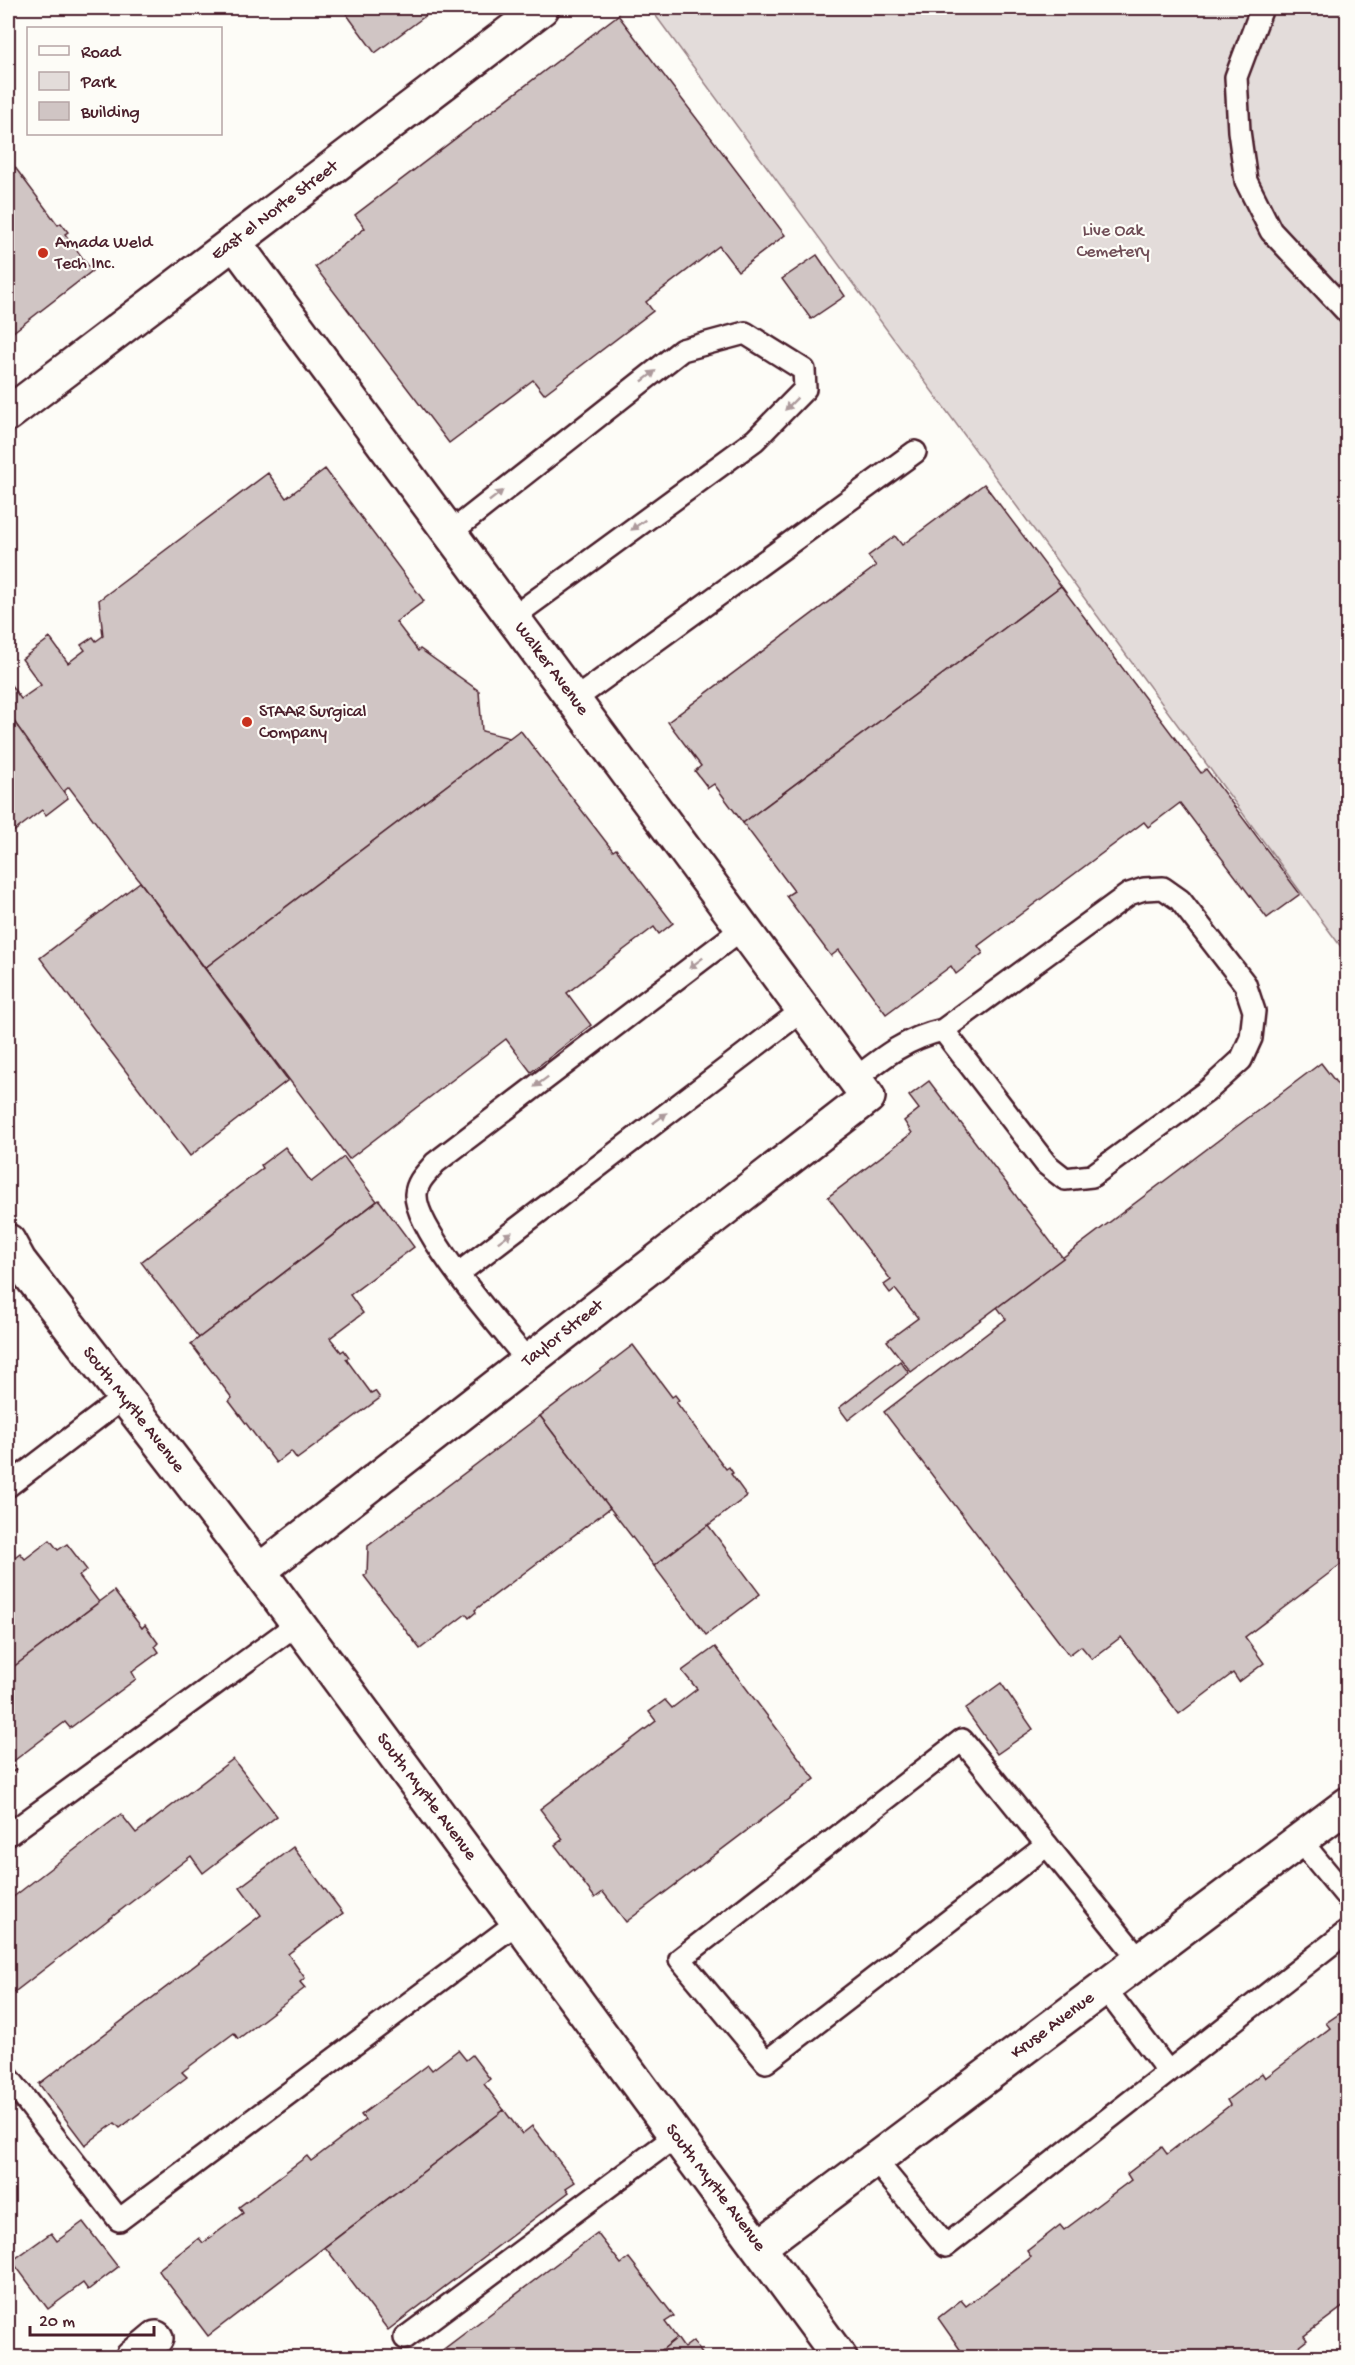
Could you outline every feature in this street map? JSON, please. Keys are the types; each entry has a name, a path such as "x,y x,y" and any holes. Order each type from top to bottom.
{"street":[{"name":"East el Norte Street","path":"8,414 542,8"},
{"name":"Walker Avenue","path":"234,242 861,1088"},
{"name":"Taylor Street","path":"259,1571 528,1361 861,1088"},
{"name":"South Myrtle Avenue","path":"11,1258 259,1571 840,2358"},
{"name":"Kruse Avenue","path":"759,2247 1347,1804"}],"lane":[{"path":"1263,8 1236,78 1239,131 1246,181 1271,231 1347,313"},
{"path":"450,533 682,350 745,333 804,370 806,389 755,440 513,617"},
{"path":"574,699 915,452"},
{"path":"861,1088 895,1048 921,1035 943,1030 1129,894 1144,889 1163,888 1180,900 1245,984 1254,1011 1251,1038 1241,1060 1207,1091 1092,1176 1065,1179 1046,1164 943,1030"},
{"path":"528,1361 429,1233 419,1212 416,1196 419,1182 435,1163 743,928"},
{"path":"459,1273 804,1009"},
{"path":"8,1486 123,1398"},
{"path":"8,1835 297,1624"},
{"path":"1047,1845 766,2062 680,1959 962,1740 1047,1845 1140,1960"},
{"path":"1300,1839 1347,1898"},
{"path":"8,2077 119,2220 518,1922"},
{"path":"875,2160 946,2246 1167,2070 1347,1931"},
{"path":"1104,1988 1167,2070"},
{"path":"405,2338 675,2136"}],"green space":[{"name":"Live Oak Cemetery","path":"650,8 1347,8 1347,955"}],"building":[{"path":"342,8 436,8 375,53"},
{"path":"618,15 785,235 738,271 719,246 646,302 653,311 544,394 533,380 449,443 315,267 365,228 355,215"},
{"name":"Amada Weld Tech Inc.","path":"8,158 58,225 61,223 68,232 65,234 92,271 8,336"},
{"path":"817,255 845,296 811,319 782,279"},
{"name":"STAAR Surgical Company","path":"325,469 424,601 396,622 418,651 420,649 479,691 482,731 510,738 205,968 69,787 63,792 8,713 8,681 21,699 41,685 22,659 50,638 68,663 85,650 81,645 93,637 96,641 103,636 99,600 268,473 286,498"},
{"path":"984,484 1061,586 743,823 714,784 708,788 695,771 701,766 668,722 876,566 868,556 895,536 902,545"},
{"path":"1061,586 1201,773 1206,769 1300,894 1267,918 1180,803 1148,827 1144,822 978,946 983,953 956,974 951,966 886,1014 839,950 831,956 786,896 794,891 743,823"},
{"path":"8,713 68,798 46,815 42,810 8,836"},
{"path":"520,730 613,851 616,849 673,923 659,934 654,927 567,993 591,1025 531,1072 506,1039 349,1159 205,968"},
{"path":"140,882 288,1080 190,1156 40,958"},
{"path":"1321,1063 1348,1098 1348,1559 1245,1637 1264,1663 1239,1682 1233,1673 1179,1714 1121,1637 1092,1659 1081,1646 1069,1655 884,1412 1006,1319 997,1307"},
{"path":"929,1081 1063,1258 911,1372 887,1341 918,1318 895,1289 890,1293 884,1285 891,1280 828,1197 912,1133 904,1121 919,1109 909,1096"},
{"path":"285,1147 311,1182 344,1157 377,1201 199,1338 141,1262 263,1168 261,1165"},
{"path":"379,1200 414,1247 350,1295 363,1313 330,1338 341,1352 344,1350 349,1357 346,1359 371,1393 375,1391 380,1398 297,1459 291,1451 276,1463 229,1401 232,1398 191,1344"},
{"path":"633,1345 672,1397 675,1395 679,1400 676,1402 726,1469 729,1467 733,1473 731,1474 747,1496 654,1566 540,1416"},
{"path":"900,1361 909,1373 848,1420 839,1408"},
{"path":"540,1416 610,1508 475,1610 476,1612 469,1618 466,1614 420,1649 364,1576 367,1574 368,1546"},
{"path":"708,1525 760,1594 706,1635 654,1566"},
{"path":"50,1540 58,1550 67,1544 87,1570 79,1576 99,1602 8,1671 8,1562 20,1553 25,1559"},
{"path":"114,1591 142,1628 145,1625 158,1643 155,1646 159,1652 132,1672 136,1679 70,1728 65,1722 11,1763 16,1769 8,1776 8,1671"},
{"path":"715,1647 815,1779 626,1922 603,1892 595,1898 555,1845 563,1839 540,1809 656,1721 649,1712 665,1700 672,1708 697,1689 682,1671"},
{"path":"1001,1683 1033,1729 997,1754 965,1709"},
{"path":"233,1759 277,1816 203,1873 191,1856 8,1997 8,1901 121,1814 136,1833"},
{"path":"293,1847 343,1913 288,1954 305,1978 300,1982 305,1988 238,2039 234,2033 182,2072 187,2077 120,2128 115,2123 85,2145 39,2084 261,1915 240,1887"},
{"path":"1348,2008 1348,2303 1304,2336 1307,2340 1284,2358 966,2358 938,2318 961,2300 966,2306 1031,2257 1027,2251 1060,2225 1064,2230 1131,2180 1127,2174 1162,2147 1167,2154 1230,2105 1227,2100 1262,2073 1265,2078 1330,2028 1326,2023"},
{"path":"458,2050 466,2060 472,2055 490,2079 484,2084 504,2110 208,2336 158,2270 199,2238 203,2243 243,2213 239,2207 307,2156 311,2161 365,2120 361,2115 428,2065 432,2070"},
{"path":"504,2110 522,2134 532,2126 575,2182 566,2188 569,2192 388,2330 325,2247"},
{"path":"83,2222 118,2267 88,2290 83,2283 48,2309 12,2261 51,2233 57,2241"},
{"path":"597,2233 621,2264 629,2258 674,2316 665,2322 677,2338 652,2358 432,2358"},
{"path":"677,2338 684,2348 693,2341 705,2358 652,2358"}],"place":[{"name":"Amada Weld Tech Inc.","path":"43,253"},
{"name":"STAAR Surgical Company","path":"247,722"}]}
